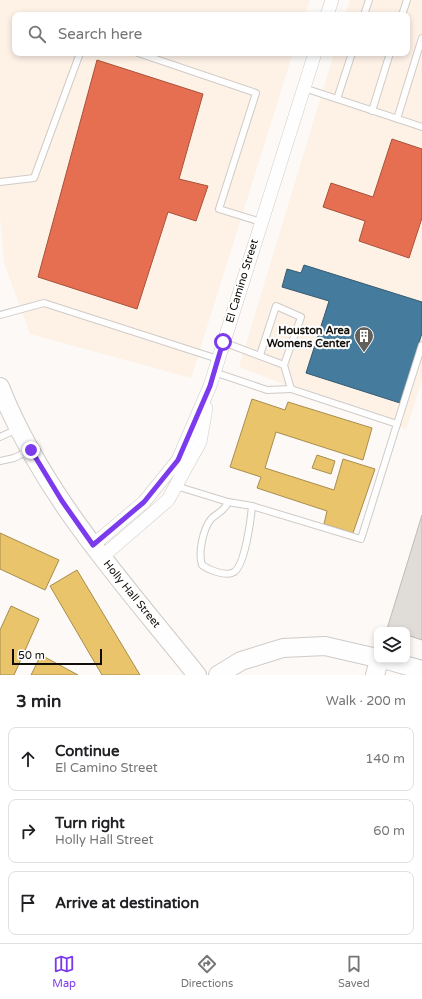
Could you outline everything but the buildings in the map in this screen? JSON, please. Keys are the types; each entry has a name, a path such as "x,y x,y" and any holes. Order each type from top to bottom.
{"street":[{"path":"328,12 332,0"},
{"name":"El Camino Street","path":"98,551 144,502 178,460 210,386 314,56"},
{"name":"Holly Hall Street","path":"0,386 18,429 62,501 98,551 197,675"},
{"path":"98,551 168,500 200,442 210,386"},
{"path":"218,675 241,661 283,648 325,646 374,657"},
{"path":"375,675 378,663"},
{"path":"398,663 422,670"}],"lane":[{"path":"365,12 369,0"},
{"path":"403,12 407,0"},
{"path":"397,119 422,38"},
{"path":"0,182 34,178 79,56"},
{"path":"147,56 256,93 219,209 261,222"},
{"path":"337,99 351,56"},
{"path":"372,111 389,56"},
{"path":"304,88 422,127"},
{"path":"0,315 44,303 218,359"},
{"path":"260,356 276,306 300,316 284,365 291,389"},
{"path":"223,342 284,365"},
{"path":"176,486 228,502 252,506 361,538 422,346"},
{"path":"214,372 267,390 291,389 397,424"},
{"path":"0,437 18,429"},
{"path":"0,461 14,458 31,450"},
{"path":"228,502 226,508 212,518 208,523 200,553 202,565 208,569 228,574 235,572 241,562 250,528 252,506"}],"shaded area":[{"path":"0,0 310,0 306,12 12,12 12,56 292,56 191,378 30,334 4,263 0,217"},
{"path":"350,0 422,0 422,380 406,430 239,367 333,56 410,56 410,12 346,12"}],"place":[{"name":"Houston Area Womens Center","path":"364,353"}],"route":[{"path":"31,450 62,501 93,545 144,502 178,460 210,386 223,342"}]}
